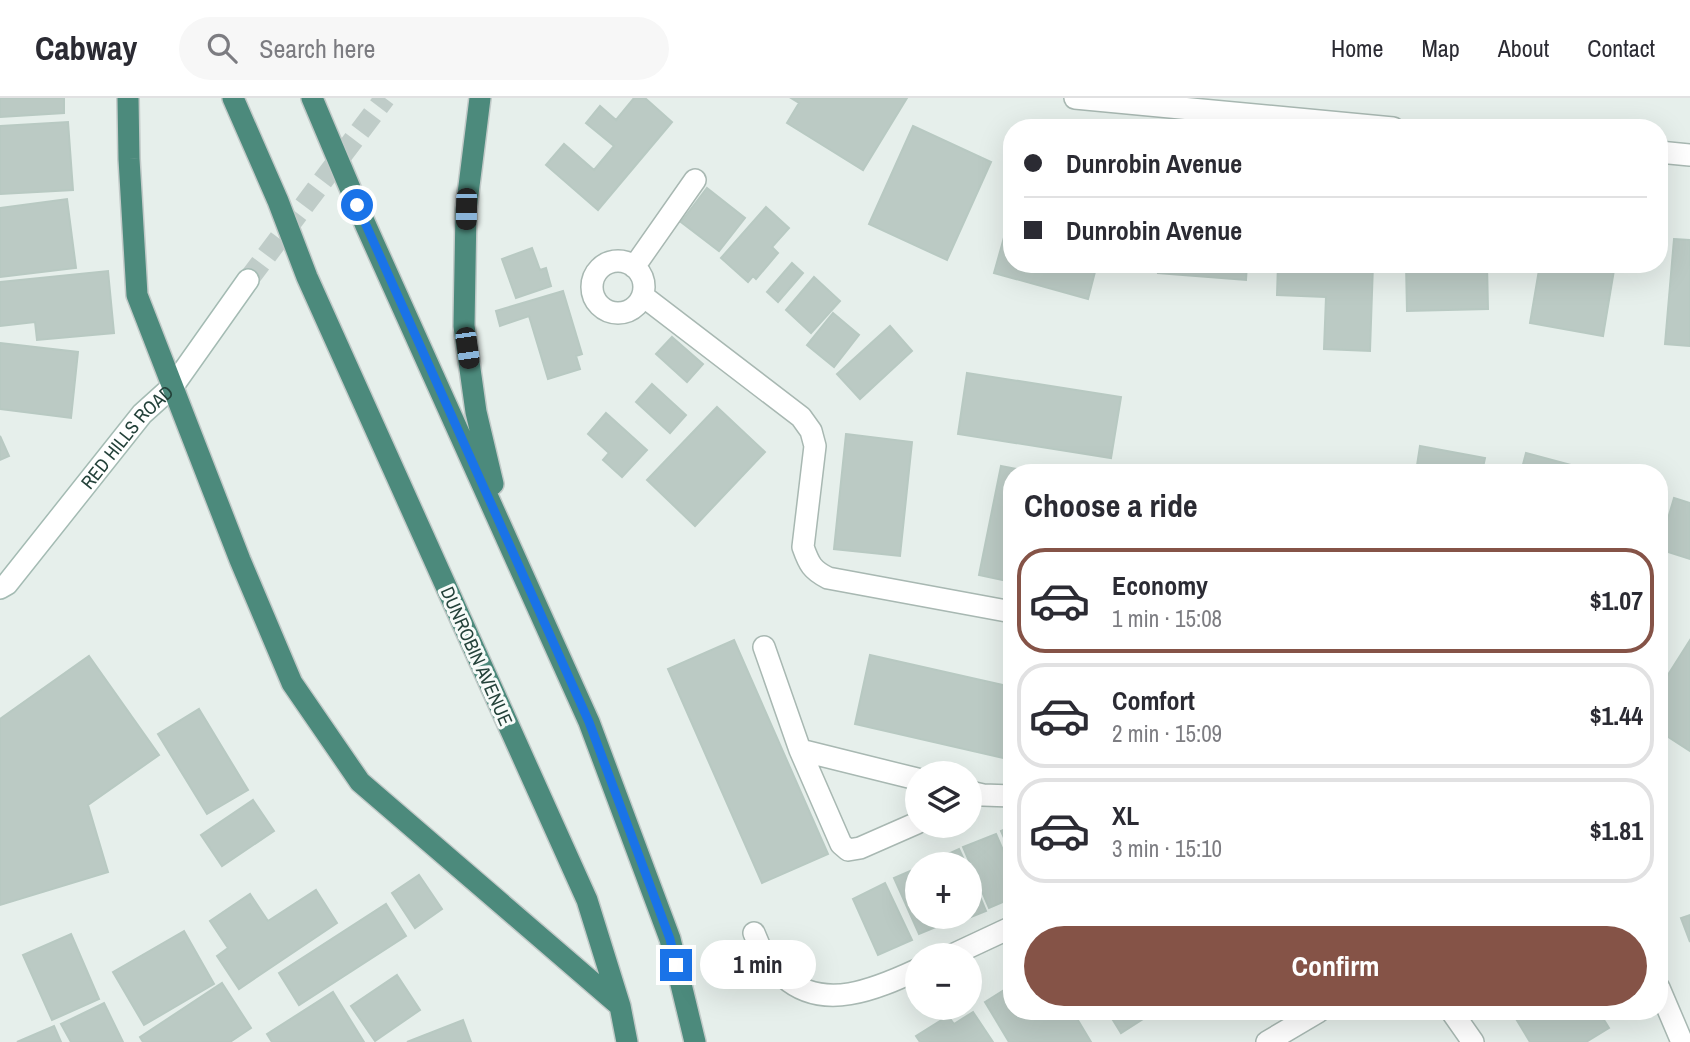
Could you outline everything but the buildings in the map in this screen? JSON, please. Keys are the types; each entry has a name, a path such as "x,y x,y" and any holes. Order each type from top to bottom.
{"highway":[{"path":"128,98 137,295 240,560 292,683 360,782 620,1006"},
{"name":"DUNROBIN AVENUE","path":"233,98 278,201 307,277 587,900 620,1006 627,1042"},
{"path":"312,98 366,226 589,722 670,939 695,1042"},
{"path":"480,98 466,209 464,326 476,412 504,530"}],"street":[{"path":"1075,98 1298,119"},
{"path":"1668,153 1690,155"},
{"path":"634,267 695,180"},
{"path":"612,261 624,261 634,267 641,275 644,285 643,296 637,306 626,312 615,313 603,309 592,288 594,276 601,267 612,261"},
{"name":"RED HILLS ROAD","path":"0,589 142,414 173,386 248,280"},
{"path":"643,296 801,416 811,431 815,446 803,547 816,572 828,578 1003,610"},
{"path":"764,647 800,750 841,844 848,850 860,848 905,829"},
{"path":"800,750 905,776"},
{"path":"982,796 1003,796"},
{"path":"978,943 1003,931"},
{"path":"754,933 769,964 789,982 813,994 845,995 879,988 905,976"},
{"path":"1668,1009 1682,1042"},
{"path":"1267,1042 1304,1020"},
{"path":"1458,1020 1473,1042"}],"tunnel":[{"path":"248,280 385,98"}],"route":[{"path":"357,205 589,722 670,939 676,965"}]}
